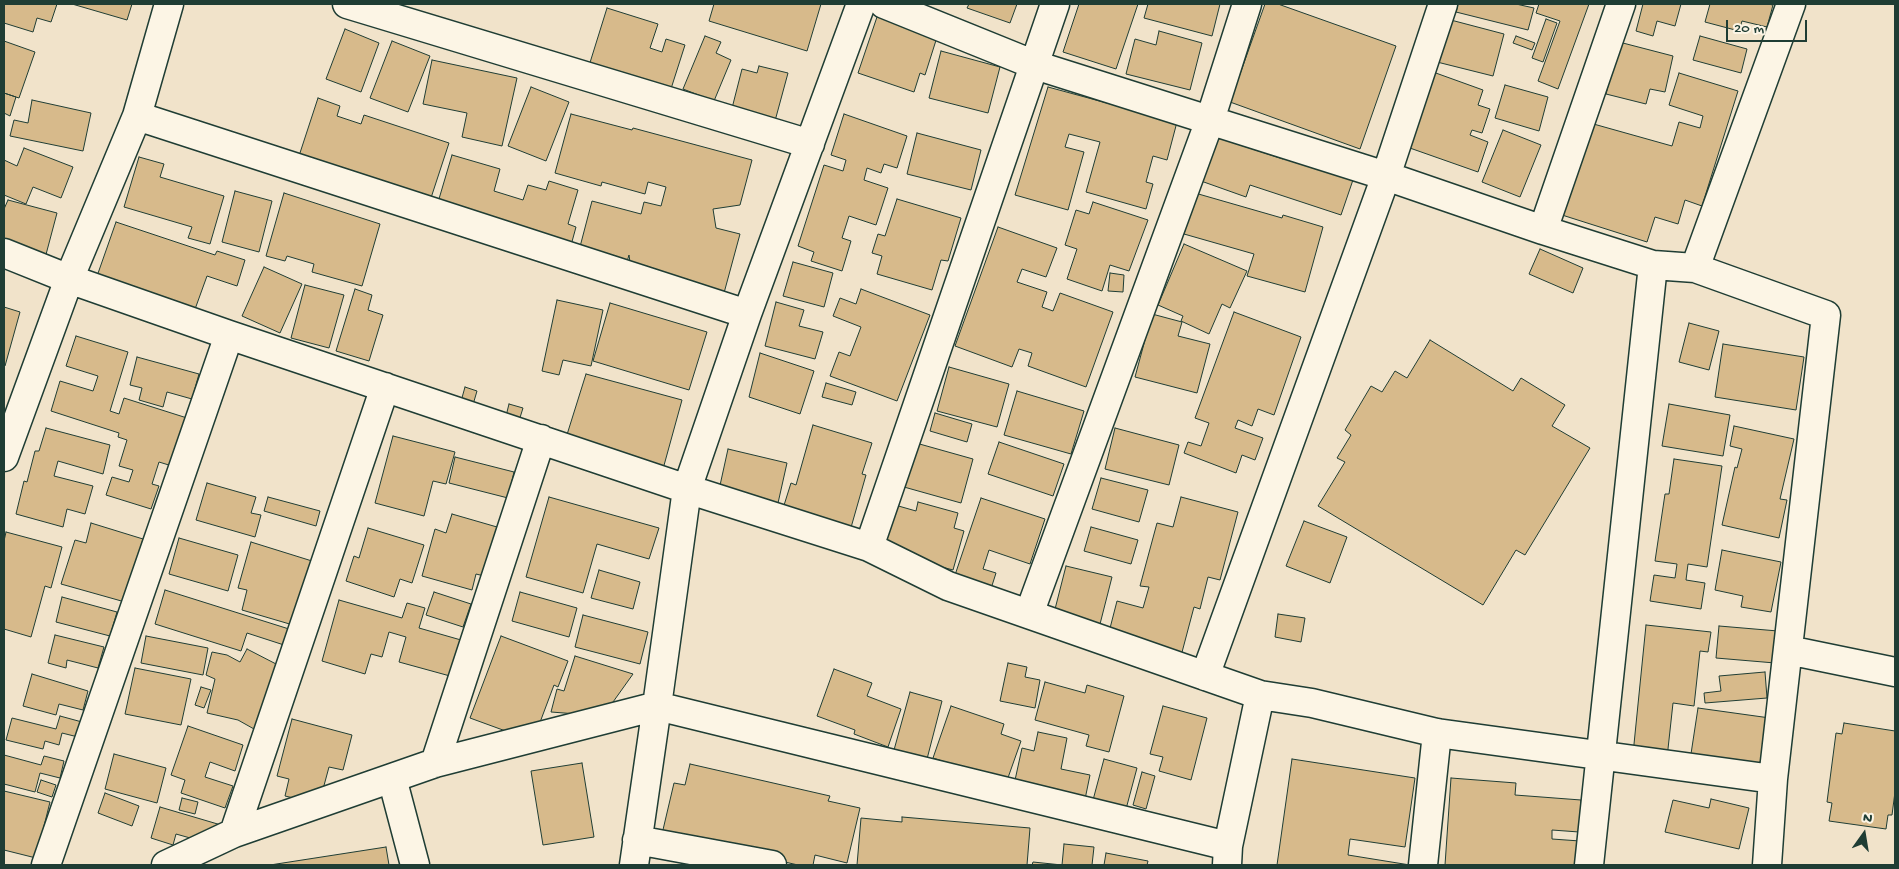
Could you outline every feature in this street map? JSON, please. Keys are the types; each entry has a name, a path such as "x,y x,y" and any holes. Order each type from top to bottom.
{"street":[{"path":"4,457 70,279 137,116 169,4"},
{"path":"347,4 810,144"},
{"path":"772,865 636,853 687,489 747,314 861,4"},
{"path":"884,4 1035,65 1386,176 1543,230 1653,265 1696,268 1826,315 1773,779 1767,865"},
{"path":"869,547 1055,4"},
{"path":"1029,614 1210,120 1247,4"},
{"path":"1205,676 1386,176 1443,4"},
{"path":"1543,230 1620,4"},
{"path":"1696,268 1791,4"},
{"path":"137,116 747,314"},
{"path":"4,253 70,279 229,335 687,489 869,547 948,586 1260,695 1312,703 1437,733 1773,779"},
{"path":"1589,865 1599,755 1653,265"},
{"path":"46,865 229,335"},
{"path":"234,833 385,387"},
{"path":"435,763 541,439"},
{"path":"1788,650 1895,672"},
{"path":"166,865 234,833 435,763 657,706 1227,856 1260,695"},
{"path":"1424,865 1437,733"},
{"path":"392,778 415,865"}],"building":[{"path":"4,4 57,4 51,22 37,18 33,32 4,23"},
{"path":"72,4 132,4 127,20"},
{"path":"714,4 821,4 807,51 709,21"},
{"path":"969,4 1017,4 1010,23 967,8"},
{"path":"1079,4 1138,4 1116,69 1063,52"},
{"path":"1148,4 1220,4 1212,36 1144,18"},
{"path":"1265,4 1278,4 1396,46 1360,149 1230,102"},
{"path":"1458,4 1516,4 1534,8 1528,30 1456,12"},
{"path":"1539,4 1589,4 1558,89 1538,81 1560,21 1536,13"},
{"path":"1643,4 1681,4 1675,26 1657,21 1653,36 1636,31"},
{"path":"1710,4 1773,5 1767,27 1742,21 1739,31 1705,22"},
{"path":"607,8 658,24 650,48 662,52 666,39 685,45 669,95 588,69"},
{"path":"878,14 938,34 925,75 920,73 914,92 858,73"},
{"path":"1447,19 1504,34 1493,76 1437,62"},
{"path":"1546,19 1557,23 1543,62 1532,58"},
{"path":"345,29 379,43 361,92 326,79"},
{"path":"1159,31 1202,43 1190,90 1126,74 1135,39 1156,45"},
{"path":"705,36 721,42 716,53 731,60 714,101 683,89"},
{"path":"1516,36 1535,43 1532,50 1513,43"},
{"path":"1700,36 1747,49 1741,73 1693,60"},
{"path":"4,41 35,52 19,98 4,93"},
{"path":"392,41 430,56 408,112 370,98"},
{"path":"1619,42 1673,56 1665,92 1650,89 1646,104 1606,94"},
{"path":"941,51 1000,67 988,113 929,98"},
{"path":"432,60 517,78 502,146 462,137 467,113 423,104"},
{"path":"759,66 788,73 772,132 729,120 742,69 757,73"},
{"path":"1433,72 1483,90 1478,105 1490,109 1482,133 1472,130 1470,135 1488,142 1478,172 1407,147"},
{"path":"1679,73 1738,91 1702,206 1685,200 1678,224 1655,217 1647,242 1562,215 1590,123 1672,146 1679,122 1700,128 1703,116 1669,105"},
{"path":"1505,85 1548,97 1539,131 1495,118"},
{"path":"531,87 569,102 546,161 508,146"},
{"path":"1048,87 1177,122 1167,160 1153,156 1146,182 1153,184 1146,209 1086,192 1100,142 1069,134 1065,147 1084,152 1068,210 1015,195"},
{"path":"4,93 16,97 10,116 4,113"},
{"path":"318,98 340,106 337,116 361,124 364,115 449,143 428,207 297,162"},
{"path":"32,100 91,113 83,151 10,136 14,120 28,123"},
{"path":"571,114 632,130 633,128 752,160 740,205 713,209 716,228 740,234 724,293 632,277 629,255 623,275 576,262 592,201 641,214 644,202 661,206 666,187 648,182 645,194 602,182 601,186 555,173"},
{"path":"844,114 907,136 897,168 884,164 881,173 867,168 864,180 888,188 876,225 849,216 842,238 851,241 842,271 811,261 814,252 798,246 824,165 843,171 846,160 831,155"},
{"path":"1503,130 1541,145 1520,197 1482,182"},
{"path":"917,133 981,150 971,190 907,174"},
{"path":"1216,137 1283,159 1286,151 1355,174 1341,215 1250,185 1246,197 1201,181"},
{"path":"24,148 73,167 61,198 33,187 26,204 4,195 4,160 17,166"},
{"path":"452,155 500,169 494,191 523,200 528,185 546,190 549,181 578,190 568,224 576,227 570,249 436,209"},
{"path":"139,157 164,164 160,177 224,196 210,244 188,238 192,227 124,207"},
{"path":"235,191 272,201 259,252 222,242"},
{"path":"284,193 380,224 362,286 312,272 314,264 287,256 285,261 266,256"},
{"path":"1195,193 1282,218 1283,215 1323,227 1305,292 1247,276 1254,254 1184,234"},
{"path":"897,199 961,218 948,261 941,260 932,290 877,274 882,256 872,253 878,234 885,236"},
{"path":"8,200 57,213 44,262 4,247 4,209"},
{"path":"1093,202 1148,220 1129,271 1110,265 1102,291 1067,279 1077,249 1065,245 1076,210 1089,214"},
{"path":"116,222 215,255 217,251 245,260 237,286 207,276 194,312 96,279"},
{"path":"998,227 1057,248 1046,277 1022,269 1017,282 1047,292 1042,307 1053,311 1060,293 1113,312 1086,387 1028,366 1032,353 1019,349 1012,367 955,346"},
{"path":"1184,244 1247,271 1230,308 1222,304 1209,334 1181,321 1183,316 1158,305"},
{"path":"1540,249 1583,268 1573,293 1529,274"},
{"path":"793,262 833,273 824,307 783,296"},
{"path":"264,267 302,284 280,333 242,316"},
{"path":"1110,273 1124,275 1123,292 1108,291"},
{"path":"305,285 344,295 329,348 291,338"},
{"path":"355,289 372,295 368,310 383,315 369,361 336,351"},
{"path":"861,289 930,315 897,401 830,376 839,352 850,356 861,327 833,316 840,298 856,304"},
{"path":"557,300 603,310 591,366 563,360 559,375 542,371"},
{"path":"776,302 804,310 799,326 823,332 815,359 765,346"},
{"path":"610,303 707,332 689,390 593,361"},
{"path":"4,307 20,312 5,366 4,366"},
{"path":"1234,312 1301,337 1274,415 1258,409 1252,426 1238,420 1235,428 1263,438 1255,460 1242,455 1236,473 1184,453 1188,442 1201,446 1209,423 1195,418"},
{"path":"1152,314 1182,322 1178,336 1210,344 1197,393 1135,377"},
{"path":"1689,323 1719,331 1709,370 1679,362"},
{"path":"76,336 128,352 110,411 119,414 124,398 187,418 172,466 159,462 152,484 159,486 151,509 106,495 112,477 129,482 133,470 119,466 127,440 118,437 119,433 51,411 60,381 93,391 98,376 66,366"},
{"path":"1430,340 1513,391 1521,378 1565,405 1552,426 1590,448 1525,555 1516,550 1483,605 1318,506 1345,462 1337,458 1351,435 1345,430 1371,386 1382,392 1395,371 1407,378"},
{"path":"1723,344 1804,357 1796,410 1715,397"},
{"path":"760,353 814,371 800,414 749,397"},
{"path":"137,357 199,374 192,399 167,392 163,407 139,400 142,388 130,385"},
{"path":"949,367 1009,384 997,427 937,411"},
{"path":"586,374 682,400 663,469 565,441"},
{"path":"826,383 856,392 852,405 822,397"},
{"path":"465,387 477,391 472,408 460,405"},
{"path":"1017,391 1084,411 1071,454 1004,435"},
{"path":"509,404 523,408 518,424 505,420"},
{"path":"1669,404 1730,415 1723,456 1662,446"},
{"path":"935,413 972,424 967,442 930,431"},
{"path":"813,425 872,443 862,474 866,475 848,538 780,518 791,483 796,485"},
{"path":"1734,426 1794,439 1780,499 1787,500 1779,538 1722,525 1735,467 1737,468 1742,449 1730,446"},
{"path":"46,428 110,445 103,474 58,461 54,476 93,486 85,514 67,509 63,527 16,514 24,481 27,482 35,451 39,451"},
{"path":"1115,428 1179,445 1169,485 1105,469"},
{"path":"393,436 455,452 446,484 433,481 424,516 375,503"},
{"path":"999,442 1064,464 1053,496 988,474"},
{"path":"916,443 973,459 961,503 904,487"},
{"path":"728,449 787,463 776,512 717,499"},
{"path":"455,457 514,472 508,498 449,483"},
{"path":"1674,459 1722,466 1707,567 1688,564 1686,580 1705,583 1701,609 1650,601 1654,575 1675,578 1677,564 1655,561 1665,494 1669,494"},
{"path":"1101,478 1148,490 1139,522 1092,509"},
{"path":"207,483 256,497 251,513 261,515 255,537 196,520"},
{"path":"268,497 320,511 316,526 264,511"},
{"path":"549,497 659,528 649,559 597,544 583,593 526,577"},
{"path":"1181,497 1238,512 1220,580 1208,577 1200,609 1194,607 1181,656 1108,636 1117,601 1143,608 1149,587 1140,586 1157,523 1173,527"},
{"path":"981,498 1045,519 1030,564 989,550 983,569 996,573 989,595 955,575"},
{"path":"918,502 958,513 954,528 964,531 953,570 883,551 895,505 916,511"},
{"path":"452,514 497,527 490,551 495,553 488,577 476,574 472,590 422,576 435,529 446,533"},
{"path":"1304,521 1347,537 1330,583 1286,566"},
{"path":"91,523 143,539 125,602 61,584 75,540 86,543"},
{"path":"1091,527 1138,540 1131,564 1084,551"},
{"path":"368,528 424,545 412,583 400,579 394,597 346,581 354,556 359,558"},
{"path":"6,532 62,547 51,588 45,586 31,637 4,629 4,541"},
{"path":"179,538 238,555 228,591 169,574"},
{"path":"251,542 312,561 293,625 242,610 247,590 238,588"},
{"path":"1722,550 1781,562 1771,612 1741,607 1743,596 1715,590"},
{"path":"1066,566 1112,577 1099,628 1053,617"},
{"path":"599,570 640,582 633,609 591,598"},
{"path":"165,590 289,629 284,645 247,633 241,651 155,624"},
{"path":"434,592 471,604 463,627 426,615"},
{"path":"520,592 577,608 569,637 512,621"},
{"path":"62,597 117,612 110,636 56,622"},
{"path":"339,600 402,618 407,603 425,608 419,628 461,640 450,676 399,662 406,637 389,632 382,657 371,654 365,674 322,661"},
{"path":"1278,614 1305,618 1301,642 1275,637"},
{"path":"583,615 648,632 640,664 575,647"},
{"path":"1646,625 1711,632 1708,652 1700,651 1694,706 1673,703 1667,758 1633,754"},
{"path":"1719,626 1778,631 1775,663 1716,658"},
{"path":"55,635 104,647 98,668 67,660 66,668 48,663"},
{"path":"146,636 208,648 203,675 141,663"},
{"path":"501,636 568,661 558,687 554,685 533,741 470,718"},
{"path":"247,649 278,665 269,701 254,729 238,720 207,713 215,679 206,675 212,652 227,655 240,662"},
{"path":"575,656 633,674 603,716 551,712 557,689 564,691"},
{"path":"1008,663 1027,667 1025,677 1040,680 1035,708 1000,701"},
{"path":"135,668 191,679 181,725 125,714"},
{"path":"834,669 872,683 867,696 901,709 888,747 854,734 855,730 817,716"},
{"path":"1765,672 1767,698 1705,703 1704,693 1721,691 1719,676"},
{"path":"32,674 88,691 83,710 59,704 56,715 23,706"},
{"path":"1045,682 1085,693 1087,685 1124,696 1109,752 1086,746 1089,735 1035,720"},
{"path":"201,687 211,690 204,708 195,705"},
{"path":"910,692 942,701 927,759 894,750"},
{"path":"951,706 1004,724 1001,734 1021,741 1004,789 970,770 933,758"},
{"path":"1163,706 1207,718 1191,780 1159,771 1163,757 1150,754"},
{"path":"1698,708 1770,718 1762,777 1689,767"},
{"path":"60,716 82,722 78,737 62,733 59,745 45,741 43,749 6,740 12,718 56,729"},
{"path":"292,719 352,735 343,770 329,767 319,804 285,796 289,779 277,776"},
{"path":"1844,723 1895,731 1895,792 1892,815 1888,815 1886,829 1829,821 1832,803 1827,802 1836,733 1842,734"},
{"path":"188,726 243,745 235,771 210,762 205,777 233,786 225,808 181,793 185,780 171,775"},
{"path":"1038,732 1067,738 1061,769 1090,775 1083,809 1012,794 1022,748 1034,751"},
{"path":"114,754 166,768 157,803 105,789"},
{"path":"4,755 41,765 44,756 64,761 60,778 40,773 35,792 4,784"},
{"path":"1104,759 1137,768 1122,824 1089,815"},
{"path":"1292,759 1415,778 1405,847 1350,839 1348,855 1410,865 1277,865"},
{"path":"582,763 594,837 543,845 531,771"},
{"path":"690,764 830,796 828,801 860,808 847,863 815,855 813,865 798,865 662,834 674,783 685,785"},
{"path":"1142,772 1155,776 1146,809 1133,805"},
{"path":"1451,778 1516,783 1515,795 1581,800 1579,832 1552,830 1552,839 1580,841 1578,865 1445,865"},
{"path":"41,780 56,785 52,797 37,792"},
{"path":"4,791 50,802 36,858 4,850"},
{"path":"105,793 139,806 132,826 98,813"},
{"path":"182,798 198,802 195,814 179,810"},
{"path":"1711,799 1749,808 1739,849 1665,832 1673,800 1709,808"},
{"path":"160,807 221,825 215,845 176,834 173,845 151,838"},
{"path":"902,817 1030,828 1027,865 857,865 861,818 902,822"},
{"path":"1064,844 1094,847 1092,865 1062,865"},
{"path":"386,847 389,865 270,865"},
{"path":"1106,853 1148,861 1147,865 1104,865"},
{"path":"1033,862 1062,865 1032,865"}]}
